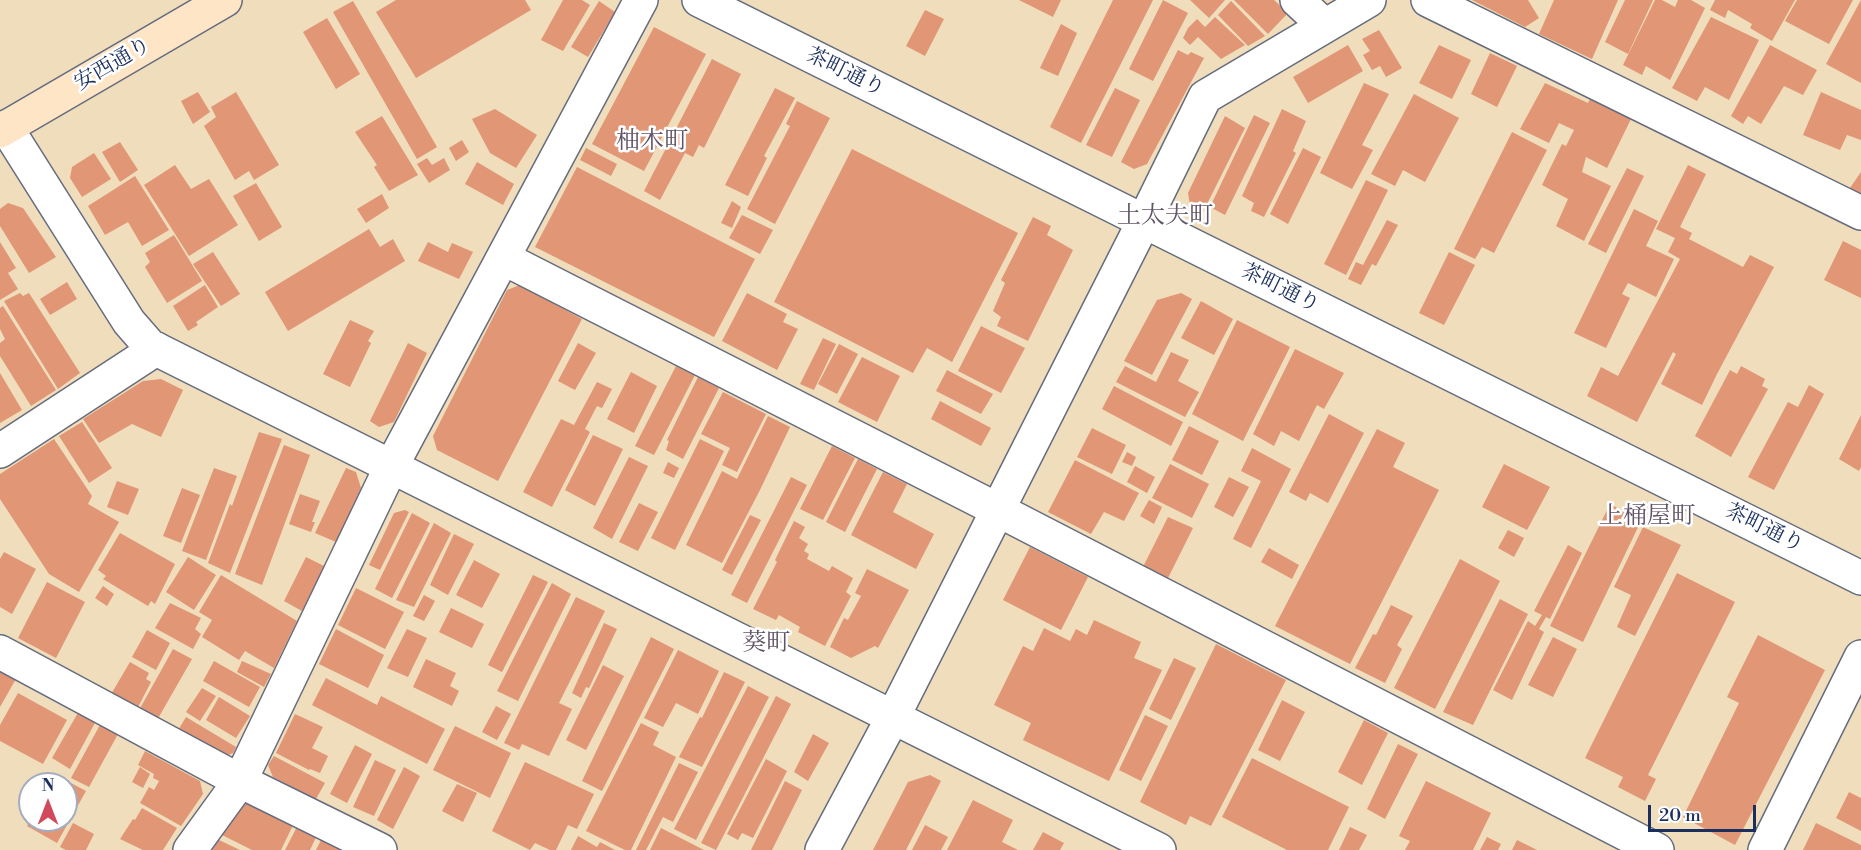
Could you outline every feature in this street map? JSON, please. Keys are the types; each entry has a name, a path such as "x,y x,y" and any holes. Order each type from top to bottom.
{"main road":[{"name":"安西通り","path":"2,125 225,0"}],"street":[{"path":"190,850 240,781 391,467 641,0"},
{"name":"茶町通り","path":"699,0 1861,578"},
{"path":"1297,0 1325,26"},
{"path":"822,850 893,717 1205,97 1370,0"},
{"path":"1428,0 1861,213"},
{"path":"2,125 129,322 150,346 1159,850"},
{"path":"503,258 1657,850"},
{"path":"0,451 156,349"},
{"path":"0,652 240,781 380,850"},
{"path":"1765,850 1861,657"}],"building":[{"path":"396,0 525,0 531,10 416,78 376,12"},
{"path":"563,0 582,0 590,5 563,51 541,40"},
{"path":"1019,0 1061,0 1053,17"},
{"path":"1113,0 1153,0 1081,143 1050,127"},
{"path":"1163,0 1188,13 1153,81 1129,69"},
{"path":"1190,0 1225,0 1209,18"},
{"path":"1234,0 1274,0 1288,13 1268,34"},
{"path":"1472,0 1528,0 1539,18 1525,27"},
{"path":"1554,0 1618,0 1592,59 1539,34"},
{"path":"1625,0 1653,0 1628,54 1605,42"},
{"path":"1655,0 1662,0 1675,7 1678,0 1691,0 1705,8 1670,80 1646,66 1642,75 1623,65"},
{"path":"1715,0 1795,0 1772,41 1750,28 1752,24 1728,10 1725,18 1710,10"},
{"path":"1797,0 1853,0 1829,44 1785,21"},
{"path":"1861,0 1861,83 1826,64"},
{"path":"353,1 437,147 417,159 333,12"},
{"path":"599,1 615,12 588,57 571,47"},
{"path":"1231,1 1265,36 1248,46 1218,15"},
{"path":"925,10 944,19 925,56 906,46"},
{"path":"1215,17 1245,45 1221,59 1198,37 1190,45 1183,38 1188,28 1197,19 1205,27"},
{"path":"1711,17 1759,40 1729,100 1705,87 1697,101 1672,88"},
{"path":"327,18 360,74 336,89 303,32"},
{"path":"1061,24 1077,33 1058,76 1040,68"},
{"path":"654,27 706,54 644,171 592,144"},
{"path":"1379,30 1402,68 1386,77 1380,66 1372,70 1363,55 1370,51 1362,39"},
{"path":"1348,45 1363,71 1308,103 1293,77"},
{"path":"1439,45 1471,60 1452,99 1419,83"},
{"path":"1770,45 1817,70 1803,95 1784,86 1761,124 1748,116 1743,124 1731,116"},
{"path":"1178,50 1188,55 1191,52 1204,58 1147,164 1134,169 1121,162"},
{"path":"1490,53 1517,66 1497,107 1471,94"},
{"path":"712,59 741,74 704,148 699,145 693,157 685,153 660,200 644,191"},
{"path":"1364,83 1389,94 1362,145 1373,150 1352,189 1320,173"},
{"path":"1545,83 1588,103 1591,97 1631,119 1607,168 1586,157 1582,172 1611,186 1584,241 1556,226 1568,199 1542,185 1562,144 1566,146 1574,130 1559,123 1549,143 1520,129"},
{"path":"775,88 795,98 764,156 767,158 748,196 725,185"},
{"path":"1115,88 1140,100 1112,157 1086,145"},
{"path":"198,92 210,112 193,124 181,101"},
{"path":"236,92 279,165 254,180 249,171 235,180 204,126 216,117 211,107"},
{"path":"1821,92 1861,110 1861,140 1847,135 1840,150 1803,135"},
{"path":"1414,94 1459,118 1425,182 1403,170 1395,186 1371,174"},
{"path":"797,101 830,118 775,224 747,209 790,126 786,124"},
{"path":"495,109 537,135 516,168 490,153 472,119"},
{"path":"1282,109 1306,121 1293,151 1296,153 1264,217 1251,211 1254,203 1242,196"},
{"path":"1254,115 1270,123 1225,215 1210,207"},
{"path":"382,116 418,175 389,191 374,167 377,165 355,132"},
{"path":"1225,116 1245,128 1203,212 1190,205 1188,193"},
{"path":"1512,132 1547,150 1494,253 1482,247 1475,259 1454,249"},
{"path":"462,140 469,152 456,161 449,148"},
{"path":"120,142 138,170 120,182 102,152"},
{"path":"586,148 617,164 611,176 580,160"},
{"path":"1303,148 1321,157 1288,224 1270,214"},
{"path":"852,149 1018,233 952,362 927,348 913,373 774,302"},
{"path":"94,153 111,179 82,197 70,178 72,167"},
{"path":"427,158 432,165 444,158 450,170 429,183 417,164"},
{"path":"477,162 514,184 503,205 465,184"},
{"path":"175,165 191,189 209,179 238,225 189,256 144,185"},
{"path":"1688,165 1706,174 1680,227 1692,233 1689,239 1743,267 1750,255 1774,267 1702,405 1661,384 1676,354 1673,352 1637,422 1587,396 1601,367 1618,376 1680,259 1668,252 1675,238 1656,229"},
{"path":"577,167 755,259 714,337 535,247"},
{"path":"1627,168 1644,176 1606,253 1588,244"},
{"path":"1861,172 1861,196 1850,188"},
{"path":"135,176 169,230 142,246 128,222 105,235 88,206"},
{"path":"1366,180 1388,190 1346,275 1324,264"},
{"path":"256,183 282,227 259,241 233,196"},
{"path":"382,194 389,208 366,223 357,209"},
{"path":"732,201 741,207 732,228 721,223"},
{"path":"8,203 23,208 56,257 29,273 0,226 0,209"},
{"path":"1634,209 1658,221 1646,246 1674,259 1656,297 1628,283 1622,294 1630,298 1606,348 1574,333"},
{"path":"742,215 773,230 760,254 729,238"},
{"path":"1033,217 1051,226 1047,235 1073,250 1028,341 997,326 1001,317 993,311 1005,283 1001,280"},
{"path":"1387,220 1398,225 1376,266 1372,264 1361,285 1348,279 1356,262 1363,265"},
{"path":"369,229 380,247 393,239 405,261 288,331 265,292"},
{"path":"174,235 202,281 167,303 145,267 150,262 145,253"},
{"path":"1843,241 1861,250 1861,298 1824,280"},
{"path":"0,242 16,268 8,273 18,289 0,300"},
{"path":"428,242 448,252 452,243 473,252 459,279 418,261"},
{"path":"213,252 240,294 221,306 193,264"},
{"path":"1449,252 1475,265 1444,325 1419,313"},
{"path":"67,282 77,299 50,315 40,299"},
{"path":"205,285 218,307 196,322 198,325 188,331 173,306"},
{"path":"520,285 582,319 498,481 437,450 433,436 507,290"},
{"path":"20,293 23,296 29,293 80,373 58,389 4,301"},
{"path":"747,293 787,314 783,322 798,329 777,370 722,341"},
{"path":"1181,293 1192,299 1152,375 1124,361 1157,300"},
{"path":"1201,301 1233,319 1214,355 1181,338"},
{"path":"3,306 56,390 31,406 0,356 0,343 5,339 0,329 0,308"},
{"path":"350,320 374,331 368,341 371,343 350,387 323,374"},
{"path":"1237,320 1290,347 1243,441 1192,414"},
{"path":"981,326 1025,348 1001,393 958,371"},
{"path":"823,338 836,344 814,390 800,384"},
{"path":"408,343 427,353 394,422 379,427 370,421"},
{"path":"578,343 596,353 575,390 558,381"},
{"path":"839,344 858,354 837,394 818,384"},
{"path":"1295,349 1344,373 1324,409 1317,405 1299,441 1281,431 1274,446 1253,434"},
{"path":"1171,352 1189,360 1178,381 1199,392 1185,417 1116,382 1125,366 1156,382"},
{"path":"862,357 900,376 877,422 838,402"},
{"path":"676,366 695,375 654,455 635,446"},
{"path":"1741,366 1765,379 1762,386 1768,389 1731,457 1695,436 1730,370 1737,374"},
{"path":"947,370 993,394 981,414 936,391"},
{"path":"631,372 657,386 634,433 607,419"},
{"path":"0,373 22,410 0,423"},
{"path":"698,377 719,388 683,459 666,450 669,441 667,440"},
{"path":"161,379 183,390 161,437 132,424 99,443 83,419 143,381"},
{"path":"597,382 612,389 602,408 597,406 585,429 590,432 552,507 523,492 561,419 574,425"},
{"path":"1809,385 1824,394 1774,490 1748,477 1788,402 1798,407"},
{"path":"1114,386 1183,422 1171,446 1102,409"},
{"path":"723,392 766,414 737,472 722,465 730,448 701,434"},
{"path":"940,401 991,428 981,446 931,419"},
{"path":"1329,414 1364,433 1328,503 1310,493 1306,501 1289,492"},
{"path":"1861,415 1861,467 1859,471 1839,459"},
{"path":"768,416 790,427 722,563 686,545 722,471 737,479"},
{"path":"82,422 112,468 89,483 59,436"},
{"path":"1189,426 1219,441 1202,475 1172,460"},
{"path":"1092,428 1126,445 1112,474 1077,457"},
{"path":"1377,429 1405,443 1393,467 1439,490 1350,664 1275,626"},
{"path":"259,432 282,439 230,573 208,563"},
{"path":"593,435 623,449 595,506 565,490"},
{"path":"54,439 92,496 88,504 119,522 79,592 49,574 0,499 0,474"},
{"path":"700,439 724,451 675,550 651,538"},
{"path":"284,445 310,455 262,585 235,574"},
{"path":"832,446 855,458 823,520 800,509"},
{"path":"1252,448 1291,469 1251,548 1233,539 1261,481 1241,471"},
{"path":"1127,452 1136,457 1132,466 1122,462"},
{"path":"629,457 648,466 612,539 593,528"},
{"path":"858,459 877,469 845,532 826,522"},
{"path":"1075,460 1139,493 1124,521 1104,512 1091,534 1048,512"},
{"path":"668,462 679,468 674,478 663,473"},
{"path":"1170,464 1209,484 1192,518 1152,498"},
{"path":"1504,464 1550,487 1527,530 1482,507"},
{"path":"1135,466 1155,477 1147,493 1127,482"},
{"path":"214,468 237,476 206,560 182,551"},
{"path":"346,468 356,472 361,488 336,542 315,533"},
{"path":"883,472 907,484 893,512 934,534 916,569 851,535"},
{"path":"791,477 807,485 747,603 731,595"},
{"path":"1229,477 1249,487 1233,517 1214,507"},
{"path":"117,481 139,489 128,515 107,507"},
{"path":"182,488 200,495 181,543 163,536"},
{"path":"300,494 320,501 312,522 315,522 311,532 289,524"},
{"path":"1149,500 1162,507 1154,524 1140,516"},
{"path":"639,503 658,512 638,551 619,542"},
{"path":"1610,504 1641,521 1583,642 1550,626"},
{"path":"405,510 409,512 380,570 369,565 394,513"},
{"path":"412,513 430,523 392,598 375,589"},
{"path":"750,515 761,520 732,575 722,570"},
{"path":"1168,517 1193,528 1166,582 1142,569"},
{"path":"794,521 805,527 799,538 808,544 804,551 809,554 807,559 829,571 832,566 853,578 846,592 851,596 825,646 798,632 800,627 779,615 776,620 753,609 777,562 775,560"},
{"path":"434,523 451,533 414,607 396,600"},
{"path":"1643,527 1681,545 1635,636 1617,627 1631,595 1614,587"},
{"path":"1508,530 1524,538 1514,557 1498,548"},
{"path":"120,533 175,564 155,604 151,601 148,606 103,579 106,576 98,570"},
{"path":"454,534 474,544 448,595 430,585"},
{"path":"1568,545 1582,553 1550,619 1546,617 1539,629 1544,632 1512,700 1493,690 1528,621 1535,626 1542,615 1534,611"},
{"path":"1030,547 1088,577 1061,630 1003,600"},
{"path":"1269,548 1299,565 1292,579 1261,562"},
{"path":"4,552 36,569 12,614 0,607 0,559"},
{"path":"188,557 216,575 194,610 166,592"},
{"path":"306,557 324,566 302,611 284,601"},
{"path":"1460,559 1500,581 1435,709 1394,688"},
{"path":"474,560 500,574 482,608 456,595"},
{"path":"867,569 909,590 878,648 875,646 851,658 830,647 844,618 848,620 861,596 855,593"},
{"path":"1677,573 1735,602 1648,775 1656,779 1645,801 1618,787 1623,777 1585,758"},
{"path":"221,575 297,621 274,668 245,651 239,660 202,637 212,620 199,612"},
{"path":"533,575 548,582 502,672 488,665"},
{"path":"47,582 85,602 56,658 18,638"},
{"path":"552,583 571,594 518,701 497,691"},
{"path":"103,586 114,594 107,606 95,598"},
{"path":"356,588 404,612 385,649 338,625"},
{"path":"424,595 435,601 424,621 413,616"},
{"path":"576,597 605,611 559,703 572,709 549,756 522,744 519,750 504,743"},
{"path":"1500,599 1528,614 1473,725 1443,712"},
{"path":"170,603 201,618 195,629 201,634 193,649 155,628"},
{"path":"1391,605 1413,616 1397,645 1402,649 1385,683 1355,668 1373,634 1376,635"},
{"path":"451,608 484,624 472,648 439,632"},
{"path":"1094,620 1141,642 1134,658 1162,670 1109,781 1023,740 1031,723 994,705 1023,646 1033,651 1044,628 1070,641 1076,629 1087,635"},
{"path":"604,623 617,629 589,688 586,687 581,698 572,693"},
{"path":"336,629 384,655 368,688 319,664"},
{"path":"407,629 427,638 408,677 387,668"},
{"path":"147,630 170,643 156,670 132,657"},
{"path":"1758,635 1825,670 1735,845 1683,817 1739,703 1727,697"},
{"path":"651,637 674,649 602,791 582,781"},
{"path":"1553,637 1577,649 1553,697 1528,685"},
{"path":"1216,644 1286,680 1211,826 1190,816 1186,825 1140,802"},
{"path":"173,649 192,659 156,722 138,712"},
{"path":"678,650 719,671 698,714 676,703 663,727 644,718"},
{"path":"1174,658 1196,668 1171,720 1149,709"},
{"path":"426,659 456,673 450,686 459,691 452,706 413,687"},
{"path":"214,661 260,687 249,707 203,681"},
{"path":"242,661 271,674 264,687 237,672"},
{"path":"130,662 149,673 146,679 151,682 136,711 110,696"},
{"path":"603,665 624,676 586,750 566,740"},
{"path":"0,667 17,677 0,707"},
{"path":"724,672 745,682 702,767 679,757 700,717 702,718"},
{"path":"326,678 377,705 381,696 445,729 427,764 312,705"},
{"path":"748,686 769,697 696,840 674,829"},
{"path":"202,688 216,696 200,721 186,712"},
{"path":"18,693 67,720 43,764 0,741 0,725"},
{"path":"776,696 791,704 716,850 701,843"},
{"path":"219,697 250,716 236,738 206,720"},
{"path":"1282,700 1305,712 1280,761 1258,750"},
{"path":"496,706 511,714 497,740 482,732"},
{"path":"79,711 96,721 70,769 52,758"},
{"path":"295,714 323,727 312,748 328,756 320,773 309,770 276,753"},
{"path":"1145,715 1168,726 1141,781 1119,770"},
{"path":"186,717 236,747 233,753 221,758 177,732"},
{"path":"1364,720 1388,733 1362,785 1338,772"},
{"path":"101,723 118,734 89,787 78,782 78,772 74,772"},
{"path":"641,723 659,732 653,745 676,757 631,850 625,850 586,831"},
{"path":"455,726 511,753 490,798 433,770"},
{"path":"813,734 829,743 808,781 794,772"},
{"path":"1398,744 1418,754 1385,819 1367,809"},
{"path":"355,745 372,754 347,803 330,794"},
{"path":"145,751 200,781 203,794 181,826 140,803 149,787 154,790 159,781 153,778 154,774 138,765"},
{"path":"274,756 325,783 316,799 273,777 268,765"},
{"path":"1252,758 1349,807 1328,850 1287,850 1222,817"},
{"path":"766,759 787,771 753,838 742,833 738,840 727,834"},
{"path":"375,760 396,770 374,816 353,807"},
{"path":"525,762 594,794 577,829 568,825 556,850 550,850 535,843 530,850 492,831"},
{"path":"679,763 698,772 673,822 663,817 646,850 636,850"},
{"path":"140,767 150,774 143,788 132,782"},
{"path":"404,767 420,776 393,829 377,820"},
{"path":"930,775 941,781 906,850 873,850 908,782"},
{"path":"785,781 802,790 772,850 751,850"},
{"path":"1426,781 1491,813 1473,850 1405,850 1410,841 1399,836"},
{"path":"457,784 477,793 463,822 442,811"},
{"path":"78,787 86,791 78,805"},
{"path":"1849,792 1861,798 1861,831 1836,818"},
{"path":"973,800 1013,820 1002,842 1018,850 947,850"},
{"path":"258,801 296,819 281,850 252,850 222,835 242,804"},
{"path":"142,808 177,828 163,850 143,850 120,839"},
{"path":"300,821 319,831 310,850 285,850"},
{"path":"1816,823 1861,845 1861,850 1803,850"},
{"path":"925,825 948,837 941,850 912,850"},
{"path":"78,826 94,834 86,850 66,850 60,847 68,832 78,832"},
{"path":"1350,827 1367,835 1359,850 1339,850"},
{"path":"661,828 704,850 650,850"},
{"path":"38,832 63,832 57,843"},
{"path":"1043,832 1064,843 1060,850 1033,850"},
{"path":"324,834 345,844 342,850 316,850"},
{"path":"578,836 597,847 600,842 615,850 571,850"},
{"path":"1487,837 1501,844 1498,850 1480,850"},
{"path":"219,840 240,850 212,850"},
{"path":"1517,840 1537,850 1512,850"}],"district":[{"name":"柚木町","path":"652,142"},
{"name":"土太夫町","path":"1165,217"},
{"name":"上桶屋町","path":"1647,517"},
{"name":"葵町","path":"766,644"}]}
